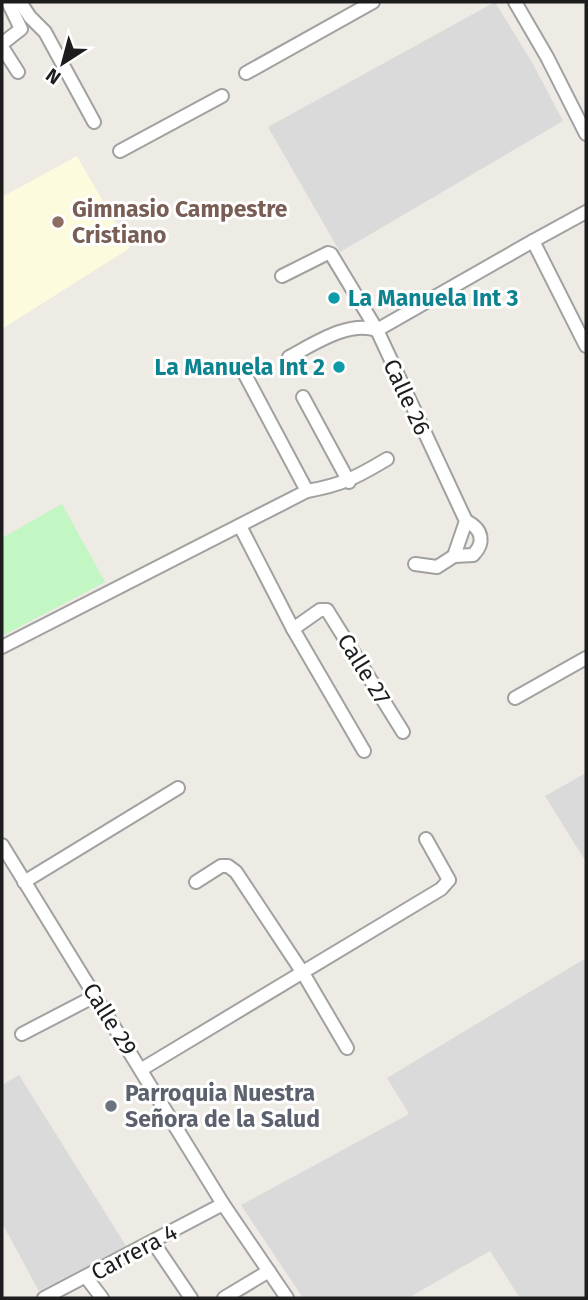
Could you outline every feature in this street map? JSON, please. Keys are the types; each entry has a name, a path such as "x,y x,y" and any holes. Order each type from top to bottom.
{"street":[{"path":"8,2 21,29 3,43 2,47 18,72"},
{"path":"20,2 30,17 46,32 94,122"},
{"path":"246,73 373,2"},
{"path":"515,2 547,57 586,134"},
{"path":"120,151 222,96"},
{"path":"289,357 335,332 368,327 377,331 586,212"},
{"path":"533,241 586,346"},
{"name":"Calle 26","path":"282,276 328,253 331,254 377,331 466,522 472,524 480,533 480,549 472,555 454,556"},
{"path":"242,369 307,491"},
{"path":"303,397 349,482"},
{"path":"2,647 307,491 349,482 387,459"},
{"path":"415,564 437,567 454,556 466,522"},
{"path":"240,526 293,629 364,751"},
{"name":"Calle 27","path":"293,629 323,609 327,610 402,732"},
{"path":"515,698 586,658"},
{"path":"24,882 178,788"},
{"path":"142,1069 441,889 449,880 426,839"},
{"name":"Calle 29","path":"2,845 223,1204 287,1298"},
{"path":"196,882 221,866 228,866 236,873 303,973 347,1048"},
{"path":"22,1034 95,996"},
{"name":"Carrera 4","path":"44,1298 223,1204"},
{"path":"153,1242 191,1298"},
{"path":"224,1298 269,1271"},
{"path":"86,1277 102,1298"}],"shaded area":[{"path":"495,2 533,64 563,121 340,252 268,127"},
{"name":"Gimnasio Campestre Cristiano","path":"77,156 130,248 2,329 2,197"},
{"path":"586,773 586,862 545,796"},
{"path":"586,958 586,1298 520,1298 490,1251 408,1298 303,1298 241,1205 409,1114 387,1078"},
{"path":"19,1075 126,1246 39,1291 2,1223 2,1085"}],"green space":[{"path":"62,504 105,582 2,636 2,538"}],"place":[{"name":"Gimnasio Campestre Cristiano","path":"58,222"},
{"name":"La Manuela Int 3","path":"334,298"},
{"name":"La Manuela Int 2","path":"339,367"},
{"name":"Parroquia Nuestra Señora de la Salud","path":"111,1106"}]}
